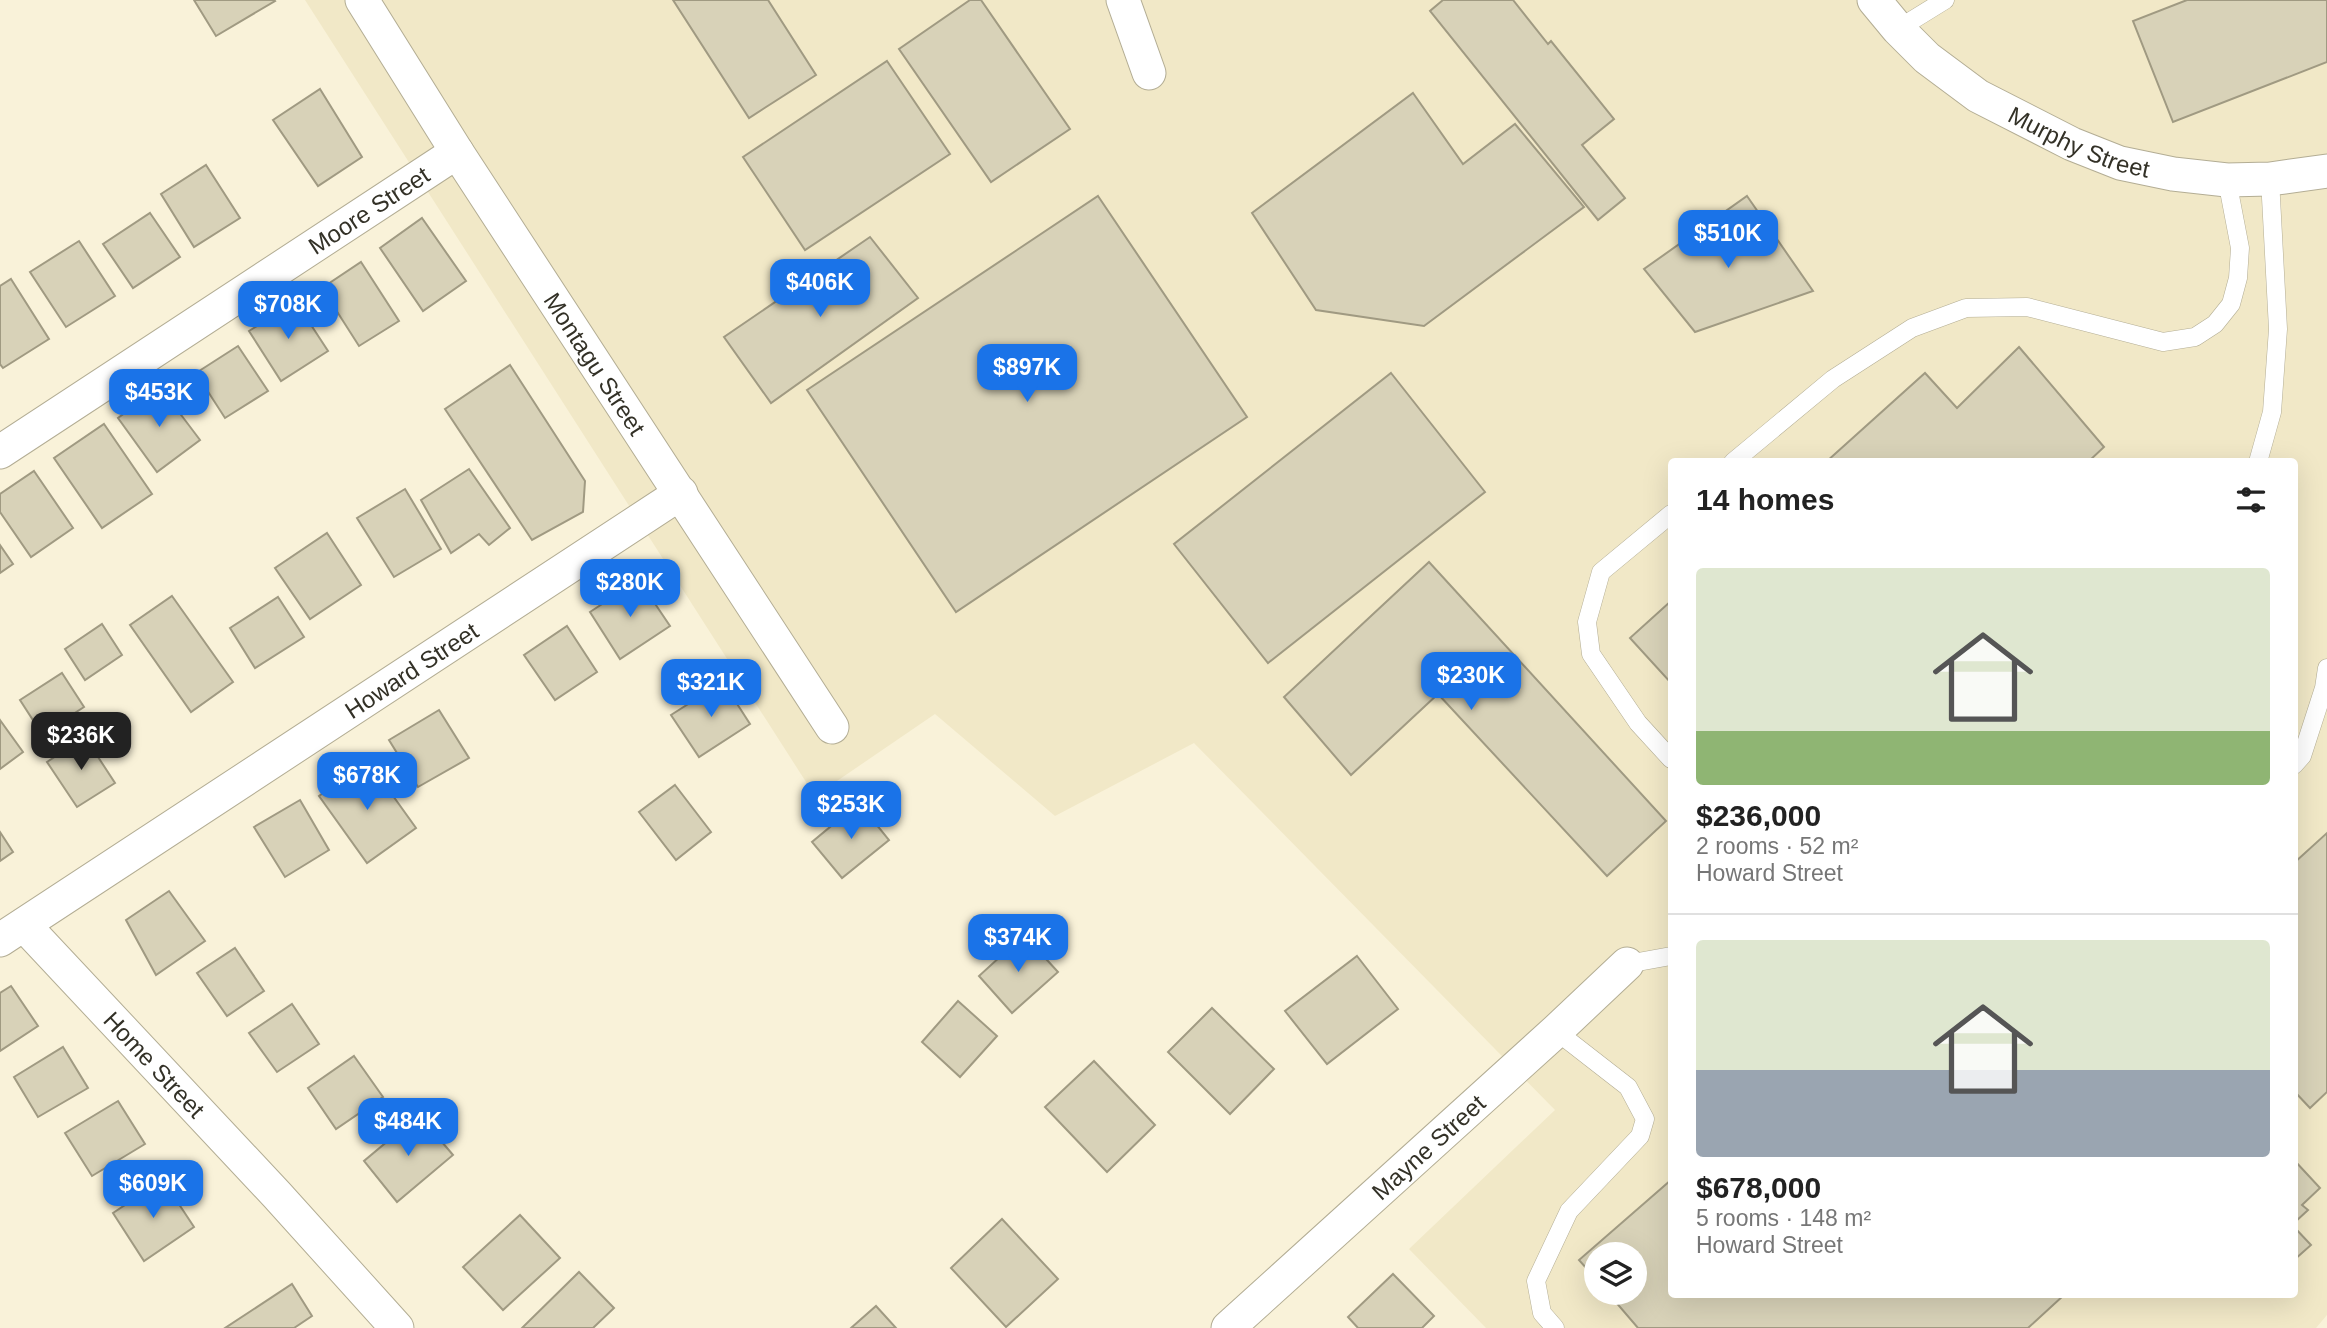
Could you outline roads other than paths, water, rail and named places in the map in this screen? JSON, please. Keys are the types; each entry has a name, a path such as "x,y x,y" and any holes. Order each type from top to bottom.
{"street":[{"name":"Montagu Street","path":"362,0 457,152 832,727"},
{"path":"1123,0 1149,72"},
{"name":"Murphy Street","path":"1874,0 1927,58 1978,96 2072,144 2120,163 2173,174 2227,180 2270,179 2327,171"},
{"name":"Moore Street","path":"0,452 457,152"},
{"name":"Howard Street","path":"12,933 681,493"},
{"name":"Home Street","path":"12,933 277,1195 397,1328"},
{"name":"Mayne Street","path":"1250,1321 1627,964"}],"lane":[{"path":"1898,29 1945,0"},
{"path":"2259,458 2272,412 2278,329 2270,179"},
{"path":"1738,458 1833,379 1912,328 1966,308 2027,307 2163,342 2195,337 2215,324 2231,304 2238,278 2240,248 2227,180"},
{"path":"1668,516 1601,572 1587,622 1591,654 1637,723 1668,757"},
{"path":"2298,760 2302,756 2324,688 2327,668"},
{"path":"1627,964 1668,957"},
{"path":"1555,1328 1542,1313 1536,1281 1569,1211 1640,1136 1645,1119 1628,1087 1556,1031"}]}
